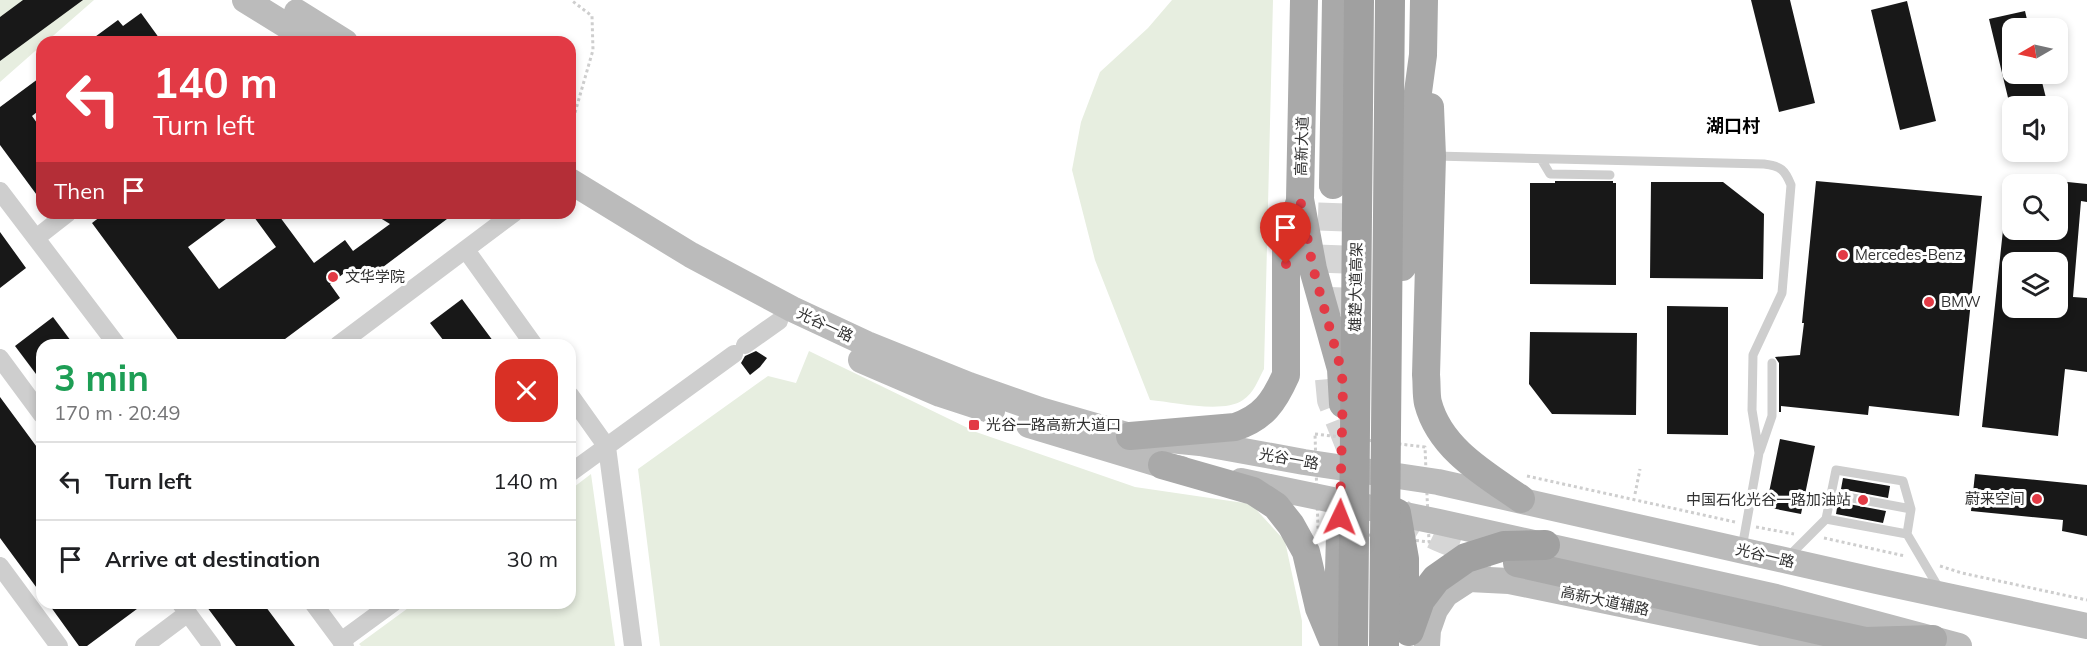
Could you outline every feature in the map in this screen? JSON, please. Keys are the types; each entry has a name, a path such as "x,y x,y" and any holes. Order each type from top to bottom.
{"highway":[{"name":"雄楚大道高架","path":"1353,646 1359,0"},
{"name":"雄楚大道高架","path":"1390,0 1404,643"},
{"path":"1396,513 1404,559 1404,643"},
{"path":"1404,643 1420,600 1425,593 1436,579 1466,558 1504,546 1553,547"}],"main road":[{"path":"245,0 303,36"},
{"path":"278,0 335,36"},
{"name":"高新大道","path":"1304,0 1300,199 1309,248 1339,361 1343,385 1336,646"},
{"path":"1333,185 1336,0"},
{"path":"1424,0 1424,55 1431,114 1432,156 1426,375 1428,403 1437,423 1462,456 1521,487"},
{"path":"1396,513 1403,230 1415,114 1424,55"},
{"name":"光谷一路","path":"576,185 691,255 792,309 867,344 969,385 1040,410 1130,436 1200,443 1438,482 1521,487 1569,511 2087,626"},
{"path":"1130,436 1235,427 1251,421 1266,409 1286,375 1286,242 1300,199"},
{"name":"光谷一路","path":"576,205 680,268 779,321 853,357 940,394 1048,431 1162,465 1396,513 1776,597 1946,643"},
{"path":"1322,298 1350,327 1363,330 1373,329 1383,324 1401,291"},
{"path":"1234,479 1255,475 1259,469 1257,463 1236,449"},
{"path":"1162,465 1253,491 1276,506 1292,525 1306,552 1319,608 1336,646"},
{"path":"1553,547 1534,528 1533,522 1545,512 1569,511"},
{"path":"1517,563 1865,641 1946,643"},
{"name":"高新大道辅路","path":"1404,643 1428,630 1435,610 1446,594 1469,579 1509,581 1824,646"}],"street":[{"path":"0,191 112,339"},
{"path":"36,238 60,219"},
{"path":"346,339 506,219"},
{"path":"466,250 530,339"},
{"path":"576,469 779,321"},
{"path":"0,358 36,407"},
{"path":"576,403 607,447 633,646"},
{"path":"0,566 59,646"},
{"path":"144,646 183,609"},
{"path":"185,609 212,646"},
{"path":"318,609 343,643 386,609"}],"lane":[{"path":"1432,156 1764,164 1777,166 1785,171 1791,185 1782,293 1753,355 1752,410 1759,453"},
{"path":"1541,159 1550,174 1610,175"},
{"path":"1741,550 1759,453 1772,416 1772,363"},
{"path":"1784,560 1826,519 1836,470 1903,481 1911,509 1907,534 1942,595"},
{"path":"1831,494 1911,509"},
{"path":"1826,519 1907,534"}],"path":[{"path":"571,0 592,16 593,50 576,109"},
{"path":"1635,494 1640,469"},
{"path":"1521,487 1728,521"},
{"path":"1768,530 1785,533"},
{"path":"1826,539 1899,554"},
{"path":"1962,573 2087,600"}],"shaded area":[{"path":"0,0 94,0 53,36 36,36 36,50 0,82"},
{"path":"1172,0 1273,0 1264,369 1247,397 1234,404 1223,406 1198,406 1150,400 1095,260 1072,170 1081,122 1100,72 1148,28"},
{"path":"809,351 976,432 1135,487 1251,504 1285,541 1302,621 1302,646 660,646 638,469 768,376 796,383"},
{"path":"591,474 615,646 361,646 359,644 407,609 576,609 576,485"}],"building":[{"path":"23,0 83,0 0,61 0,17"},
{"path":"1751,0 1790,0 1815,103 1779,112"},
{"path":"1907,1 1936,121 1900,130 1871,10"},
{"path":"2025,11 2027,18 2002,18 2002,73 1989,19"},
{"path":"141,13 158,36 96,36 118,20 123,26"},
{"path":"36,80 36,113 32,116 36,122 36,194 0,145 0,107"},
{"path":"2005,84 2042,84 2046,96 2008,96"},
{"path":"1555,181 1613,181 1616,183 1616,285 1530,284 1530,183 1555,183"},
{"path":"1816,181 1982,196 1959,416 1869,406 1868,415 1781,406 1781,412 1779,412 1779,363 1775,357 1800,355"},
{"path":"1651,182 1723,182 1764,214 1763,279 1650,278"},
{"path":"2068,182 2087,184 2087,202 2081,201 2073,297 2087,298 2087,372 2065,369 2058,436 1982,427 2002,239 2068,240"},
{"path":"97,219 226,219 188,247 219,289 276,247 255,219 281,219 314,263 345,240 353,251 390,224 382,219 447,219 363,282 352,267 330,284 340,298 285,339 178,339 92,223"},
{"path":"0,232 26,268 0,288"},
{"path":"462,299 492,339 442,339 430,323"},
{"path":"1667,306 1728,307 1728,435 1667,434"},
{"path":"53,317 70,339 36,339 36,374 15,346"},
{"path":"1530,332 1637,333 1636,415 1552,414 1529,384"},
{"path":"756,351 767,358 750,375 741,363 745,356"},
{"path":"0,397 36,446 36,587 0,538"},
{"path":"1780,439 1815,446 1801,514 1766,507"},
{"path":"1975,474 2087,485 2087,536 2062,531 2063,520 1971,511"},
{"path":"1843,478 1890,486 1888,498 1841,489"},
{"path":"1838,502 1886,511 1883,523 1836,514"},
{"path":"52,609 137,609 87,646 79,646"},
{"path":"208,609 267,609 295,646 236,646"}],"tunnel":[{"path":"1329,315 1333,185"},
{"path":"1329,379 1331,400 1355,460"},
{"path":"1399,511 1432,534 1494,556"}],"place":[{"name":"Mercedes-Benz","path":"1843,255"},
{"name":"文华学院","path":"333,277"},
{"name":"BMW","path":"1929,302"},
{"name":"光谷一路高新大道口","path":"974,425"},
{"name":"蔚来空间","path":"2037,499"},
{"name":"中国石化光谷一路加油站","path":"1863,500"}],"district":[{"name":"湖口村","path":"1733,126"}],"route":[{"path":"1286,264 1286,242 1300,199 1313,268 1341,369 1343,385 1340,517"}]}
